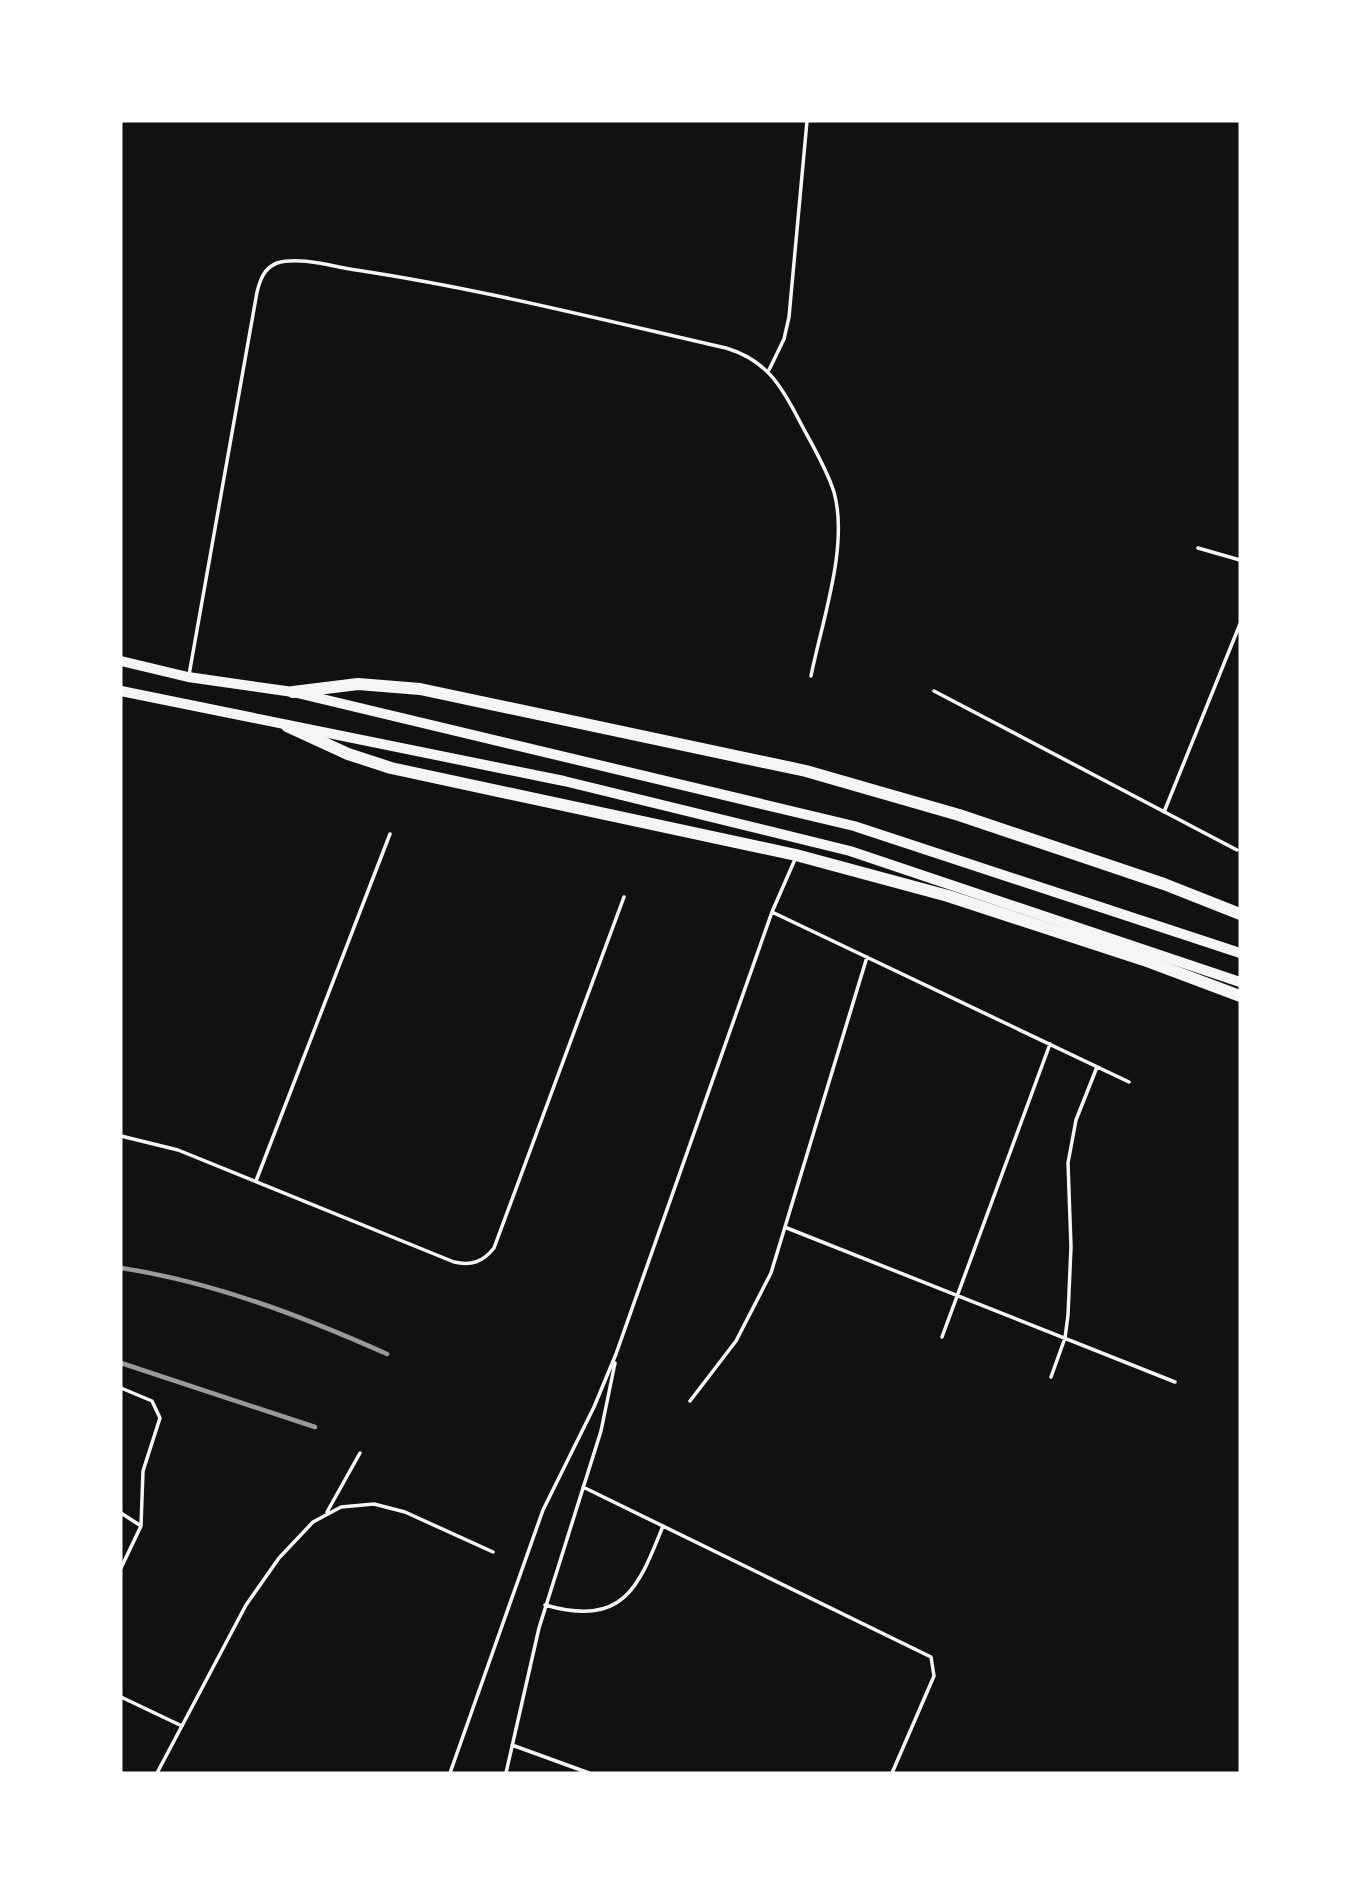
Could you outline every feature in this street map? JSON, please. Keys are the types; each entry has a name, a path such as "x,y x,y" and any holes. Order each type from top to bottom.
{"highway":[{"path":"293,692 358,684 410,688 807,771 972,819 1164,884 1240,914"},
{"path":"287,726 348,754 402,771 586,807 796,855 947,896 1144,960 1240,996"}],"main road":[{"path":"121,662 188,677 293,692 854,825 1240,953"},
{"path":"121,691 564,781 850,851 1240,982"}],"lane":[{"path":"769,370 784,339 789,317 807,121"},
{"path":"188,677 257,292 263,274 277,263 295,261 536,302 726,348 749,357 769,370 784,391 826,472 837,506 836,553 811,676"},
{"path":"1198,548 1240,560"},
{"path":"1164,812 1240,624"},
{"path":"934,691 1237,850"},
{"path":"256,1181 390,834"},
{"path":"450,1773 542,1510 594,1407 616,1354 772,912 796,855"},
{"path":"121,1136 178,1150 454,1262 472,1264 488,1255 624,897"},
{"path":"772,912 1129,1082"},
{"path":"690,1401 722,1362 749,1319 771,1273 787,1228 867,957"},
{"path":"942,1337 1050,1044"},
{"path":"1051,1377 1065,1338 1070,1247 1068,1163 1076,1120 1097,1067"},
{"path":"787,1228 1175,1381"},
{"path":"506,1773 545,1605 606,1412 616,1354"},
{"path":"121,1388 147,1397 159,1412 159,1424 143,1471 141,1526 121,1568"},
{"path":"326,1514 360,1453"},
{"path":"583,1487 931,1657 934,1676 892,1773"},
{"path":"157,1773 256,1588 301,1532 326,1514 357,1504 390,1507 493,1552"},
{"path":"121,1513 141,1526"},
{"path":"545,1605 587,1612 614,1604 625,1597 643,1576 663,1526"},
{"path":"121,1697 183,1727"},
{"path":"512,1745 589,1773"}],"railway":[{"path":"121,1268 223,1291 323,1326 387,1354"},
{"path":"121,1363 315,1427"}]}
